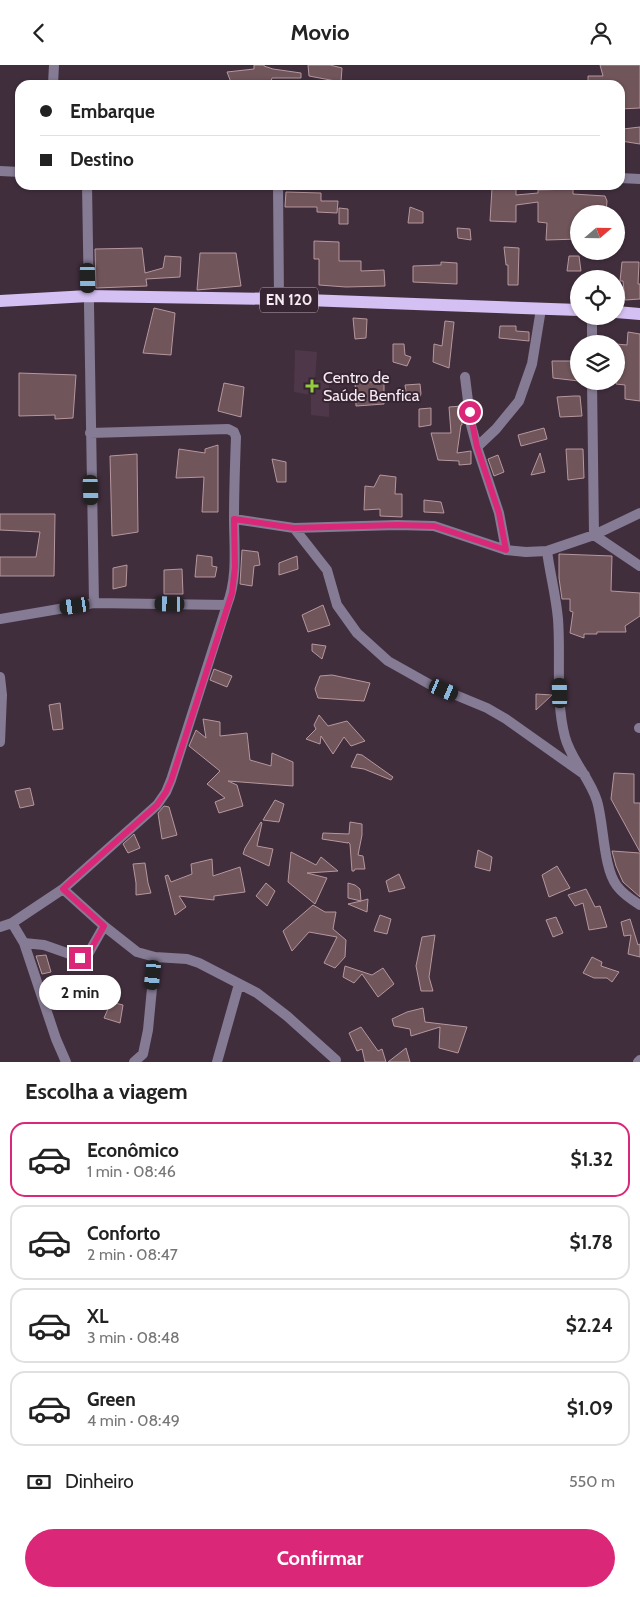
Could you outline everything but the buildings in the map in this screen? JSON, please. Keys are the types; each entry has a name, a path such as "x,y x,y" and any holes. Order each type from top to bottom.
{"main road":[{"name":"EN 120","path":"0,301 88,296 279,299 570,311"},
{"path":"625,313 640,314"}],"street":[{"path":"53,80 54,65"},
{"path":"1,170 15,171"},
{"path":"625,178 640,179"},
{"path":"87,190 94,603"},
{"path":"278,190 279,299"},
{"path":"477,447 496,429 519,401 532,364 542,309"},
{"path":"465,377 477,447 499,513 506,550"},
{"path":"592,390 594,535"},
{"path":"0,927 12,923 63,889 157,805 166,792 188,731 232,593 235,567 236,437 234,432 228,429 90,433"},
{"path":"234,519 294,528 397,525 434,526 506,550 526,553 547,551 594,535 640,513"},
{"path":"294,528 327,570 337,605 358,633 388,661 429,684 506,719 585,775"},
{"path":"594,535 640,567"},
{"path":"547,551 558,618 560,709 565,737 572,755 585,775 596,799 602,822 608,866 616,885 632,901 640,905"},
{"path":"0,619 94,603 227,605"},
{"path":"0,677 2,695 0,742"},
{"path":"63,889 104,926 137,952 155,957 187,959 199,963 256,993 287,1016 336,1060"},
{"path":"12,923 24,943 56,1039 66,1062"},
{"path":"24,943 44,945 84,959 104,926"},
{"path":"134,1062 143,1054 148,1030 155,957"},
{"path":"217,1062 240,984"}],"shaded area":[{"name":"Centro de Saúde Benfica","path":"295,350 317,352 315,380 329,381 329,417 311,415 311,395 294,392"}],"place":[{"name":"Centro de Saúde Benfica","path":"312,386"}],"route":[{"path":"80,958 84,959 87,956 104,926 63,889 157,805 166,792 188,731 232,593 235,567 234,519 294,528 397,525 434,526 506,550 496,501 477,447 470,412"}]}
